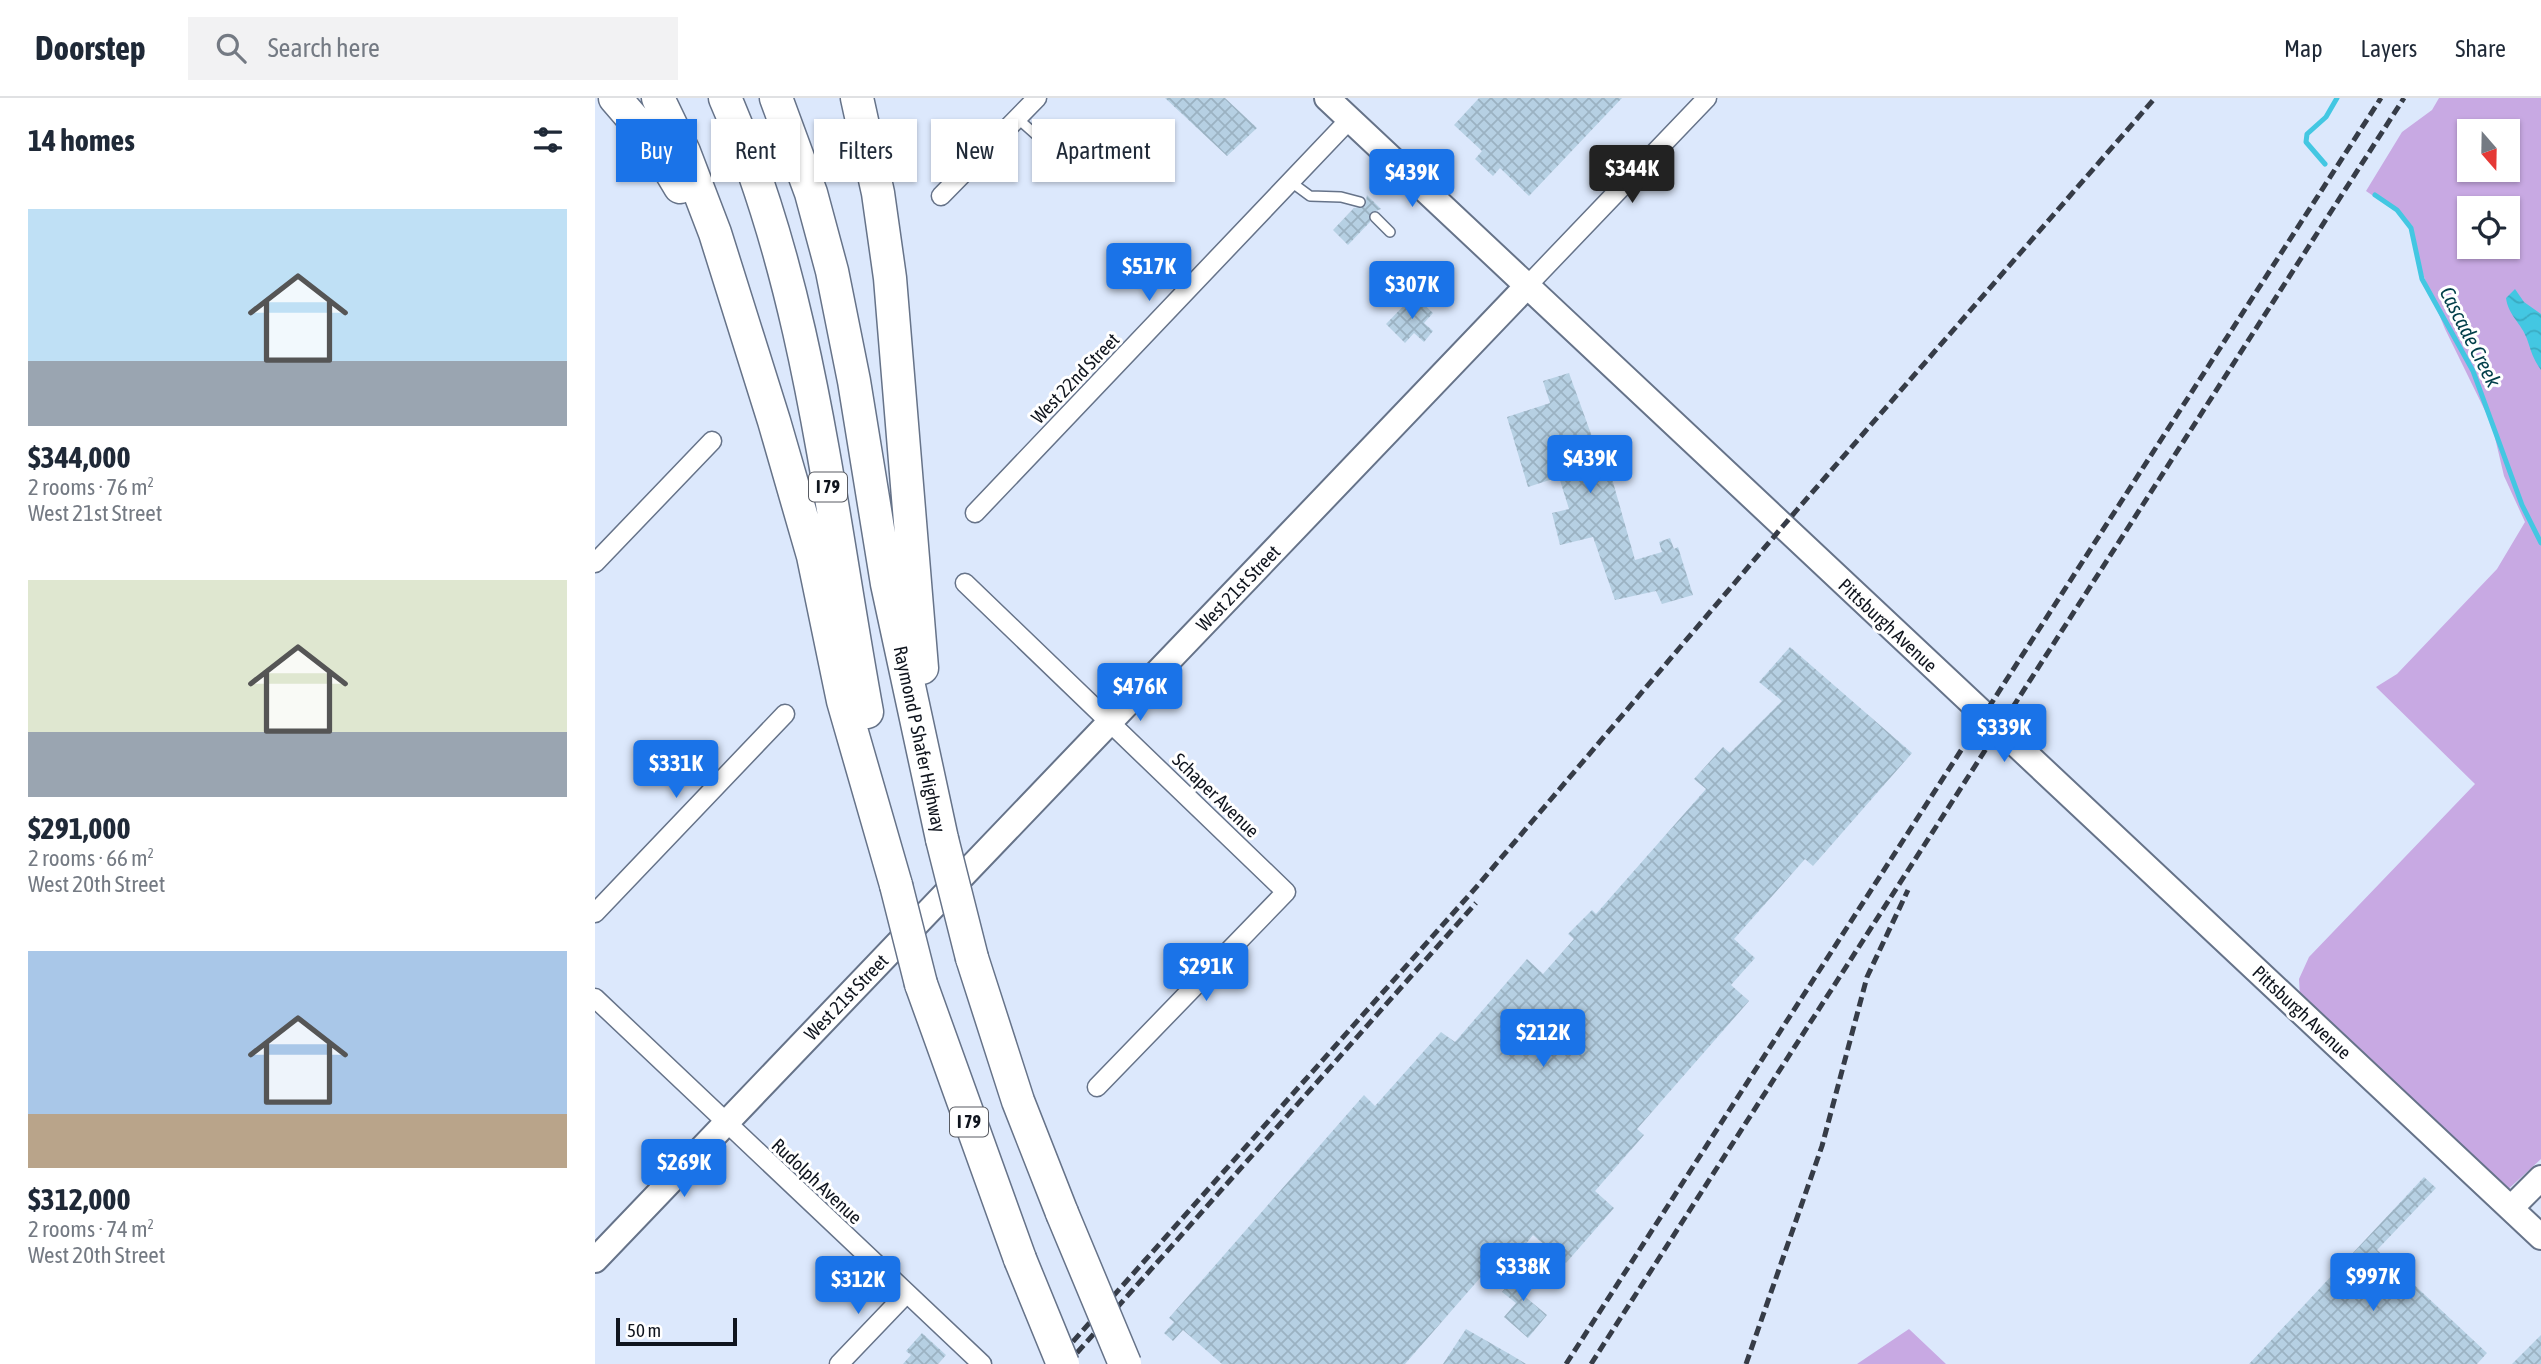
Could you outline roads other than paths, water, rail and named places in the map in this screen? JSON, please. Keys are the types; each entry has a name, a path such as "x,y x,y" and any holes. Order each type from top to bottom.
{"highway":[{"path":"615,98 653,142 676,178 742,322"},
{"path":"657,98 697,185 742,322 813,556 843,701 896,885"},
{"name":"I 79","path":"725,98 778,240 798,321 896,885 921,984 1020,1259 1063,1364"},
{"name":"Raymond P Shafer Highway","path":"775,98 811,193 832,271 854,381 890,597 942,839 972,958 1018,1101 1125,1364"},
{"path":"857,98 878,193 890,278 930,774"}],"street":[{"path":"941,196 1037,98"},
{"name":"Pittsburgh Avenue","path":"1327,98 2541,1237"},
{"name":"West 21st Street","path":"595,1260 1707,98"},
{"name":"West 22nd Street","path":"975,513 1350,119"},
{"path":"595,563 712,441"},
{"name":"Schaper Avenue","path":"965,583 1286,892 1097,1087"},
{"path":"595,913 785,714"},
{"name":"Rudolph Avenue","path":"595,998 982,1364"},
{"path":"2511,1208 2541,1178"},
{"path":"839,1364 906,1294"}],"lane":[{"path":"1017,118 1032,131"},
{"path":"1291,182 1310,196 1341,197 1360,202"},
{"path":"1374,217 1390,232"}],"water":[{"path":"2515,289 2524,302 2541,314 2541,370 2525,334 2507,304 2506,298"}],"waterway":[{"name":"Cascade Creek","path":"2325,164 2306,142 2307,134 2326,117 2337,98"},
{"name":"Cascade Creek","path":"2375,195 2397,210 2411,228 2422,279 2473,371 2522,505 2541,543"}],"railway":[{"path":"1053,1364 1479,884 1783,526 2155,98"},
{"path":"1566,1364 2381,98"},
{"path":"1591,1364 2404,98"},
{"path":"1746,1364 1822,1146 1867,977 1908,890"},
{"path":"1067,1364 1476,903"}]}
